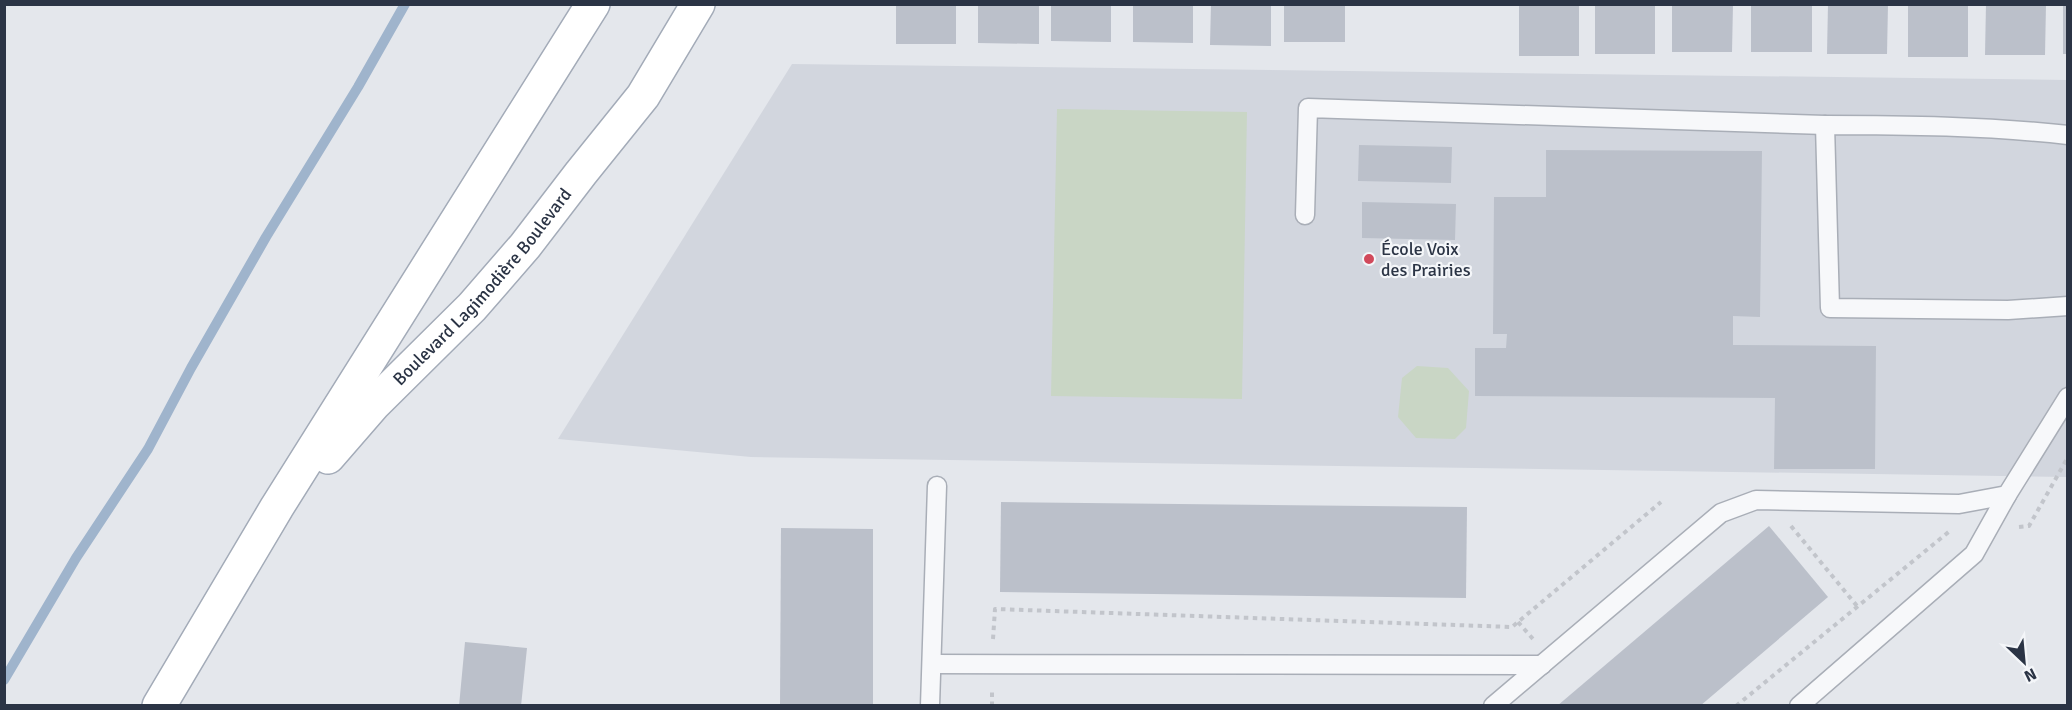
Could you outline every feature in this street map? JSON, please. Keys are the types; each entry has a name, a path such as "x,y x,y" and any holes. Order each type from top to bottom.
{"main road":[{"name":"Boulevard Lagimodière Boulevard","path":"159,705 247,556 593,4"},
{"name":"Boulevard Lagimodière Boulevard","path":"247,556 374,404 472,307 525,246 643,96 698,4"}],"lane":[{"path":"1305,214 1308,108 1825,125 1923,125 2013,129 2067,135"},
{"path":"1825,125 1830,308 2008,310 2067,306"},
{"path":"1799,705 1974,554 2067,397"},
{"path":"930,705 937,486"},
{"path":"1493,705 1722,513 1756,500 1959,504 2007,495"},
{"path":"932,664 1542,665"}],"path":[{"path":"1989,528 2029,526 2067,457"},
{"path":"992,705 995,609 1512,627 1661,502"},
{"path":"1802,525 1791,525 1857,606"},
{"path":"1736,705 1954,527 1942,527"}],"shaded area":[{"name":"École Voix des Prairies","path":"792,64 2067,80 2067,477 751,457 558,439"}],"green space":[{"path":"1057,109 1247,112 1242,399 1051,396"},
{"path":"1417,366 1448,368 1469,391 1466,428 1455,439 1416,438 1398,417 1402,378"}],"building":[{"path":"896,4 956,4 956,44 896,44"},
{"path":"978,4 1039,4 1039,44 978,43"},
{"path":"1051,4 1111,4 1111,42 1051,41"},
{"path":"1133,4 1193,4 1193,43 1133,42"},
{"path":"1211,4 1271,4 1271,46 1210,45"},
{"path":"1284,4 1345,4 1345,42 1284,42"},
{"path":"1519,4 1579,4 1579,56 1519,56"},
{"path":"1595,4 1655,4 1655,54 1595,54"},
{"path":"1672,4 1733,4 1732,52 1672,52"},
{"path":"1751,4 1812,4 1812,52 1751,52"},
{"path":"1828,4 1888,4 1887,54 1827,54"},
{"path":"1908,4 1968,4 1968,57 1908,57"},
{"path":"1986,4 2046,4 2045,55 1985,55"},
{"path":"2063,4 2068,4 2068,54 2063,54"},
{"path":"1359,145 1452,147 1451,183 1358,181"},
{"path":"1546,150 1762,151 1760,317 1733,316 1733,345 1876,346 1875,469 1774,469 1775,398 1475,396 1475,348 1506,348 1507,334 1493,334 1494,197 1546,197"},
{"path":"1362,202 1456,204 1455,240 1362,238"},
{"path":"1001,502 1467,507 1466,598 1000,592"},
{"path":"1769,526 1828,597 1700,706 1557,706"},
{"path":"781,528 873,529 873,706 780,706"},
{"path":"465,642 527,648 521,706 459,706"}],"waterway":[{"path":"4,680 76,558 148,449 191,368 266,237 358,87 405,4"}],"place":[{"name":"École Voix des Prairies","path":"1369,259"}]}
